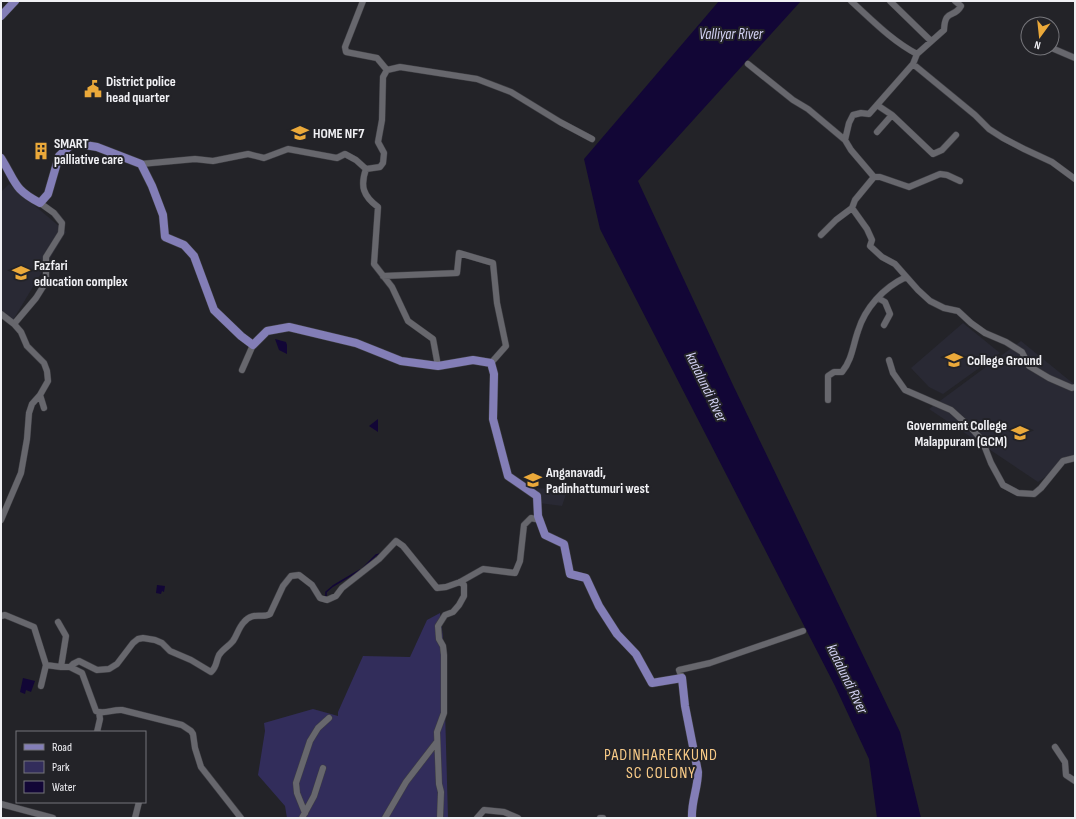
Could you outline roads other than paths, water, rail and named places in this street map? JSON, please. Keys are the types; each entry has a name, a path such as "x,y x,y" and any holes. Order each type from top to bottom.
{"main road":[{"path":"1,16 15,1"},
{"path":"1,158 18,189 28,197 40,203 48,194 59,156 73,142 97,147 141,164 152,186 163,215 165,237 184,245 194,256 214,310 241,336 253,345 267,331 289,327 356,343 401,361 438,366 473,360 491,363 494,374 493,419 508,476 537,496 540,520 545,534 564,544 570,574 586,578 599,606 617,634 636,654 652,683 682,678 685,706 698,772 698,781 691,809 692,818"}],"street":[{"path":"363,1 344,47 346,52 377,58 387,70"},
{"path":"851,1 886,33 917,54"},
{"path":"890,1 931,41"},
{"path":"845,140 849,123 853,115 861,113 868,114 913,64 917,54 944,30 944,20 960,9 961,6 955,1"},
{"path":"1060,52 1075,58"},
{"path":"748,64 793,100 808,109 845,140 859,161 874,177"},
{"path":"913,64 975,115 989,129 1017,146 1052,162 1075,179"},
{"path":"366,169 380,167 383,163 384,153 378,142 382,120 383,77 387,70 400,67 477,79 511,92 560,122 592,139"},
{"path":"877,105 892,116 933,154 942,150 956,135"},
{"path":"877,132 892,116"},
{"path":"141,164 195,159 213,161 248,154 264,158 288,149 337,158 346,154 366,169"},
{"path":"366,169 362,178 363,191 370,201 378,207 374,264 392,287 408,321 433,340 438,366"},
{"path":"821,235 836,220 852,208 855,200 874,177 880,176 909,187 940,174 948,175 960,181"},
{"path":"14,324 36,298 46,282 46,257 61,233 62,223 54,213 40,203"},
{"path":"852,208 872,240 870,246 882,257 895,264 930,301 944,308 958,310 971,323 985,333 1006,342 1022,352 1029,366 1049,378 1072,388 1075,387"},
{"path":"383,276 457,273 459,253 493,263 497,303 506,346 491,363"},
{"path":"828,400 828,376 834,372 842,372 847,366 862,320 868,307 892,283 906,277"},
{"path":"878,298 885,302 890,314 884,325"},
{"path":"1,314 14,324 21,332 27,346 44,363 48,381 40,395 32,404 29,413 27,439 21,473 1,520"},
{"path":"242,370 253,345"},
{"path":"889,360 892,373 905,390 951,410 972,429 982,440 991,463 1003,485 1018,493 1034,494 1041,488 1063,461 1075,458"},
{"path":"40,395 44,408"},
{"path":"70,667 79,662 97,670 108,670 117,664 133,643 138,639 143,638 162,643 170,651 191,660 211,672 216,667 219,656 232,642 243,622 254,616 267,616 270,614 280,592 291,576 299,575 312,585 320,598 327,600 331,599 336,596 342,588 379,559 396,541 403,546 437,588 446,587 460,582 483,569 516,573 520,561 524,525 531,518 540,520"},
{"path":"440,818 441,792 436,745 437,732 444,713 444,656 443,646 439,639 438,626 445,615 453,612 464,596 464,585 460,582"},
{"path":"1,616 5,615 34,627 46,665 41,686"},
{"path":"58,622 66,636 61,666"},
{"path":"682,678 679,670 710,663 803,631"},
{"path":"46,665 70,667 82,673 96,711 105,713 115,709 122,710 170,722 187,728 193,734 195,748 201,767 241,818"},
{"path":"97,731 100,719 99,712"},
{"path":"304,815 297,793 296,783 310,741 318,728 329,718"},
{"path":"386,818 406,782 436,743 436,745"},
{"path":"1055,747 1065,762 1066,775 1075,781"},
{"path":"304,815 314,796 323,768"},
{"path":"135,818 139,803"},
{"path":"1,804 53,818"},
{"path":"477,818 484,810 504,812 518,818"}],"water":[{"name":"Valliyar River","path":"719,1 801,1 638,181 733,385 900,732 921,818 877,818 869,759 835,686 600,229 584,159"},
{"path":"275,339 286,342 287,354 279,350"},
{"path":"378,419 378,432 369,426"},
{"path":"157,585 165,586 164,592 162,591 161,594 156,593"},
{"path":"23,678 35,681 31,692 26,690 25,694 20,692"}],"waterway":[{"path":"363,568 376,555 380,554"},
{"path":"326,598 326,592 333,586 360,570"}],"place":[{"name":"District police head quarter","path":"93,89"},
{"name":"HOME NF7","path":"300,133"},
{"name":"SMART palliative care","path":"41,151"},
{"name":"Fazfari education complex","path":"21,273"},
{"name":"College Ground","path":"954,360"},
{"name":"Government College Malappuram (GCM)","path":"1020,433"},
{"name":"Anganavadi, Padinhattumuri west","path":"533,480"}],"district":[{"name":"PADINHAREKKUND SC COLONY","path":"661,764"}],"water label":[{"name":"kadalundi River","path":"706,387"},
{"name":"kadalundi River","path":"847,679"}]}
